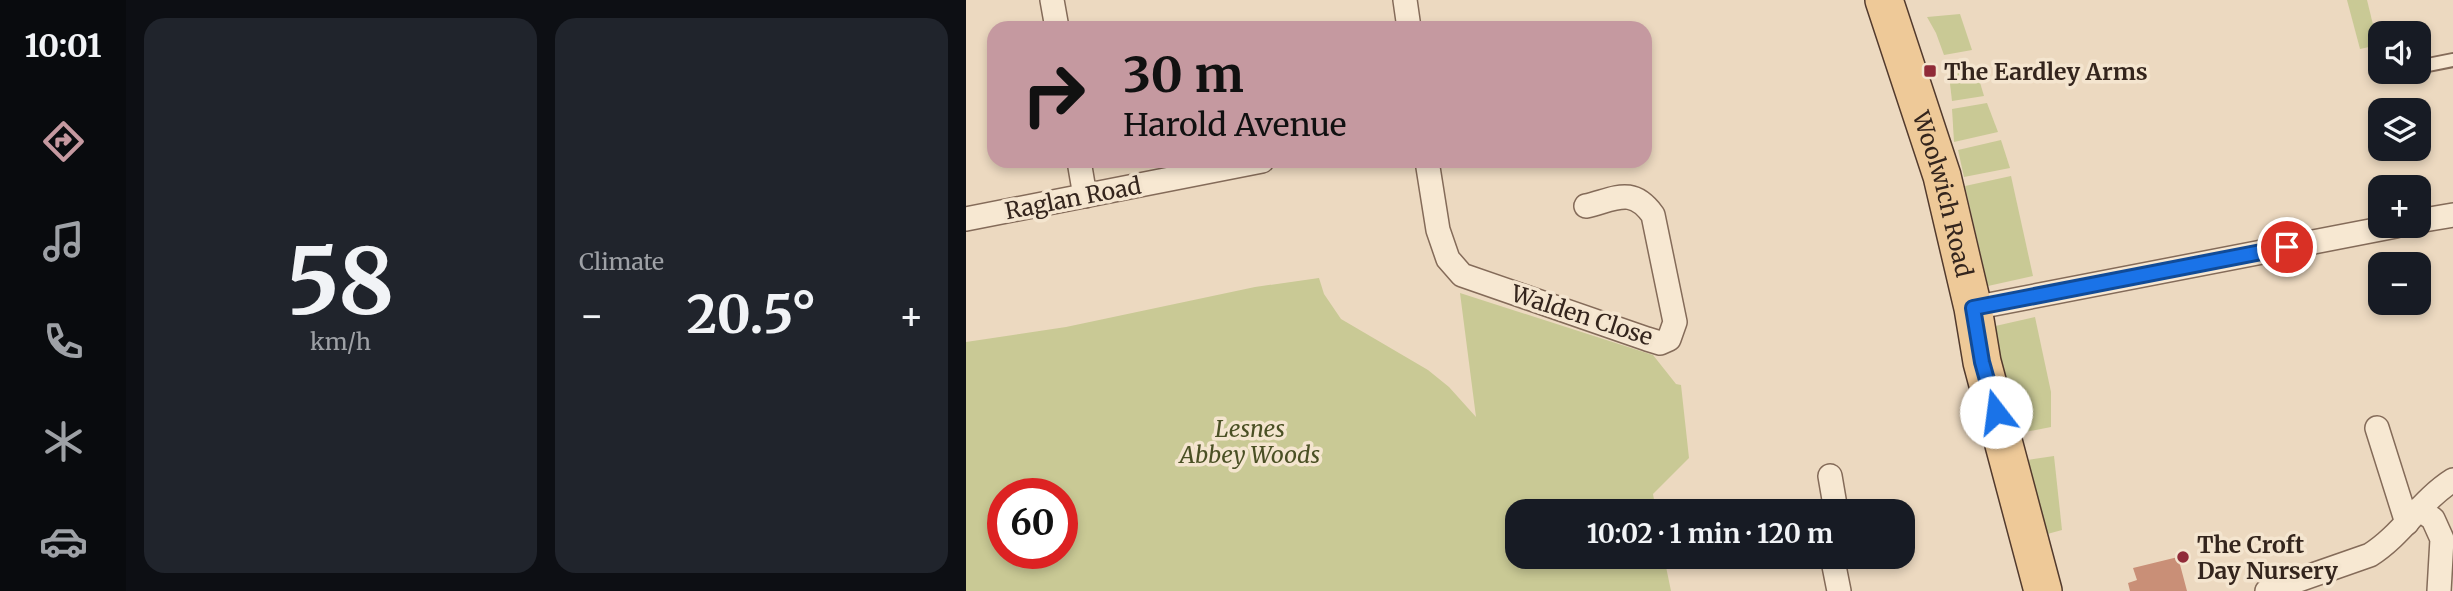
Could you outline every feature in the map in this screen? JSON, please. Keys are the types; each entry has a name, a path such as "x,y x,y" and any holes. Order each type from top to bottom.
{"main road":[{"name":"Woolwich Road","path":"1884,0 1942,176 1973,308 1982,362 2043,591"}],"street":[{"path":"1052,0 1056,21"},
{"path":"1405,0 1408,21"},
{"name":"Woolwich Road","path":"1897,0 1900,44"},
{"path":"1080,168 1085,196"},
{"name":"Raglan Road","path":"966,219 1227,168"},
{"name":"Walden Close","path":"1428,168 1438,230 1448,259 1462,275 1647,339 1660,343 1669,339 1675,322 1653,215 1643,202 1632,196 1586,206"},
{"path":"2431,219 2453,215"},
{"path":"1973,308 2368,231"},
{"path":"2377,428 2413,516"},
{"path":"1830,477 1834,499"},
{"path":"2267,591 2370,555 2385,546 2439,489 2453,480"},
{"path":"2413,516 2433,519 2442,539 2439,591"},
{"path":"1835,569 1839,591"}],"lane":[{"path":"2431,64 2453,60"}],"green space":[{"path":"2347,0 2367,0 2372,21 2368,21 2368,47 2360,49"},
{"path":"1960,14 1972,50 1944,55 1927,17"},
{"path":"1976,69 1984,96 1952,101 1949,75"},
{"path":"1987,103 1998,132 1954,142 1952,109"},
{"path":"2001,140 2010,168 1964,177 1958,150"},
{"path":"2011,176 2033,276 1988,286 1965,186"},
{"name":"Lesnes Abbey Woods","path":"1319,278 1324,294 1341,319 1428,370 1449,387 1476,417 1460,293 1653,355 1676,384 1681,385 1689,458 1653,494 1654,499 1505,499 1505,569 1666,569 1671,591 966,591 966,342 1066,327 1255,287"},
{"path":"2035,317 2051,392 2051,427 2015,434 1991,327"},
{"path":"2054,456 2062,530 2040,536 2027,460"}],"building":[{"path":"2178,557 2187,591 2130,591 2128,583 2137,580 2133,568"}],"place":[{"name":"The Eardley Arms","path":"1930,71"},
{"name":"The Croft Day Nursery","path":"2183,557"}],"route":[{"path":"1996,412 1982,362 1973,308 2287,247"}]}
